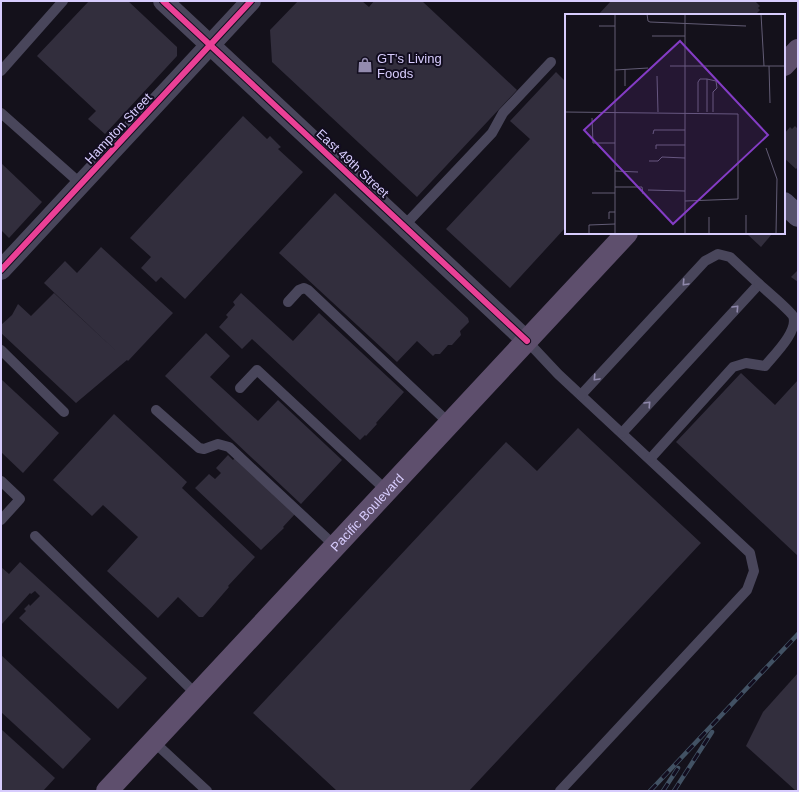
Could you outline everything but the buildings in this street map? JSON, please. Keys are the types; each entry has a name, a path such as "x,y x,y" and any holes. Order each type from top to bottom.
{"main road":[{"path":"785,64 798,50"},
{"path":"785,204 798,216"},
{"name":"Pacific Boulevard","path":"107,791 626,234"}],"street":[{"name":"East 49th Street","path":"163,1 527,341"},
{"name":"Hampton Street","path":"1,270 251,1"}],"lane":[{"path":"1,71 63,1"},
{"path":"404,226 492,133 503,113 551,62"},
{"path":"1,112 81,184"},
{"path":"581,395 705,261 718,254 730,256 793,316 794,324 791,335 765,366 746,363 733,367 650,459"},
{"path":"622,433 759,284"},
{"path":"288,302 299,290 304,288 308,290 450,424"},
{"path":"527,341 558,374 750,553 754,571 747,590 560,791"},
{"path":"1,350 64,412"},
{"path":"240,388 257,370 387,491"},
{"path":"156,410 199,448 204,449 218,444 229,446 335,546"},
{"path":"1,481 20,499 1,520"},
{"path":"35,536 197,694"},
{"path":"153,741 207,791"}],"railway":[{"path":"650,791 798,634"},
{"path":"674,791 712,732"},
{"path":"663,791 678,768"}],"cycle path":[{"path":"163,1 527,341"},
{"path":"1,270 251,1"}],"place":[{"name":"GT's Living Foods","path":"365,65"}]}
